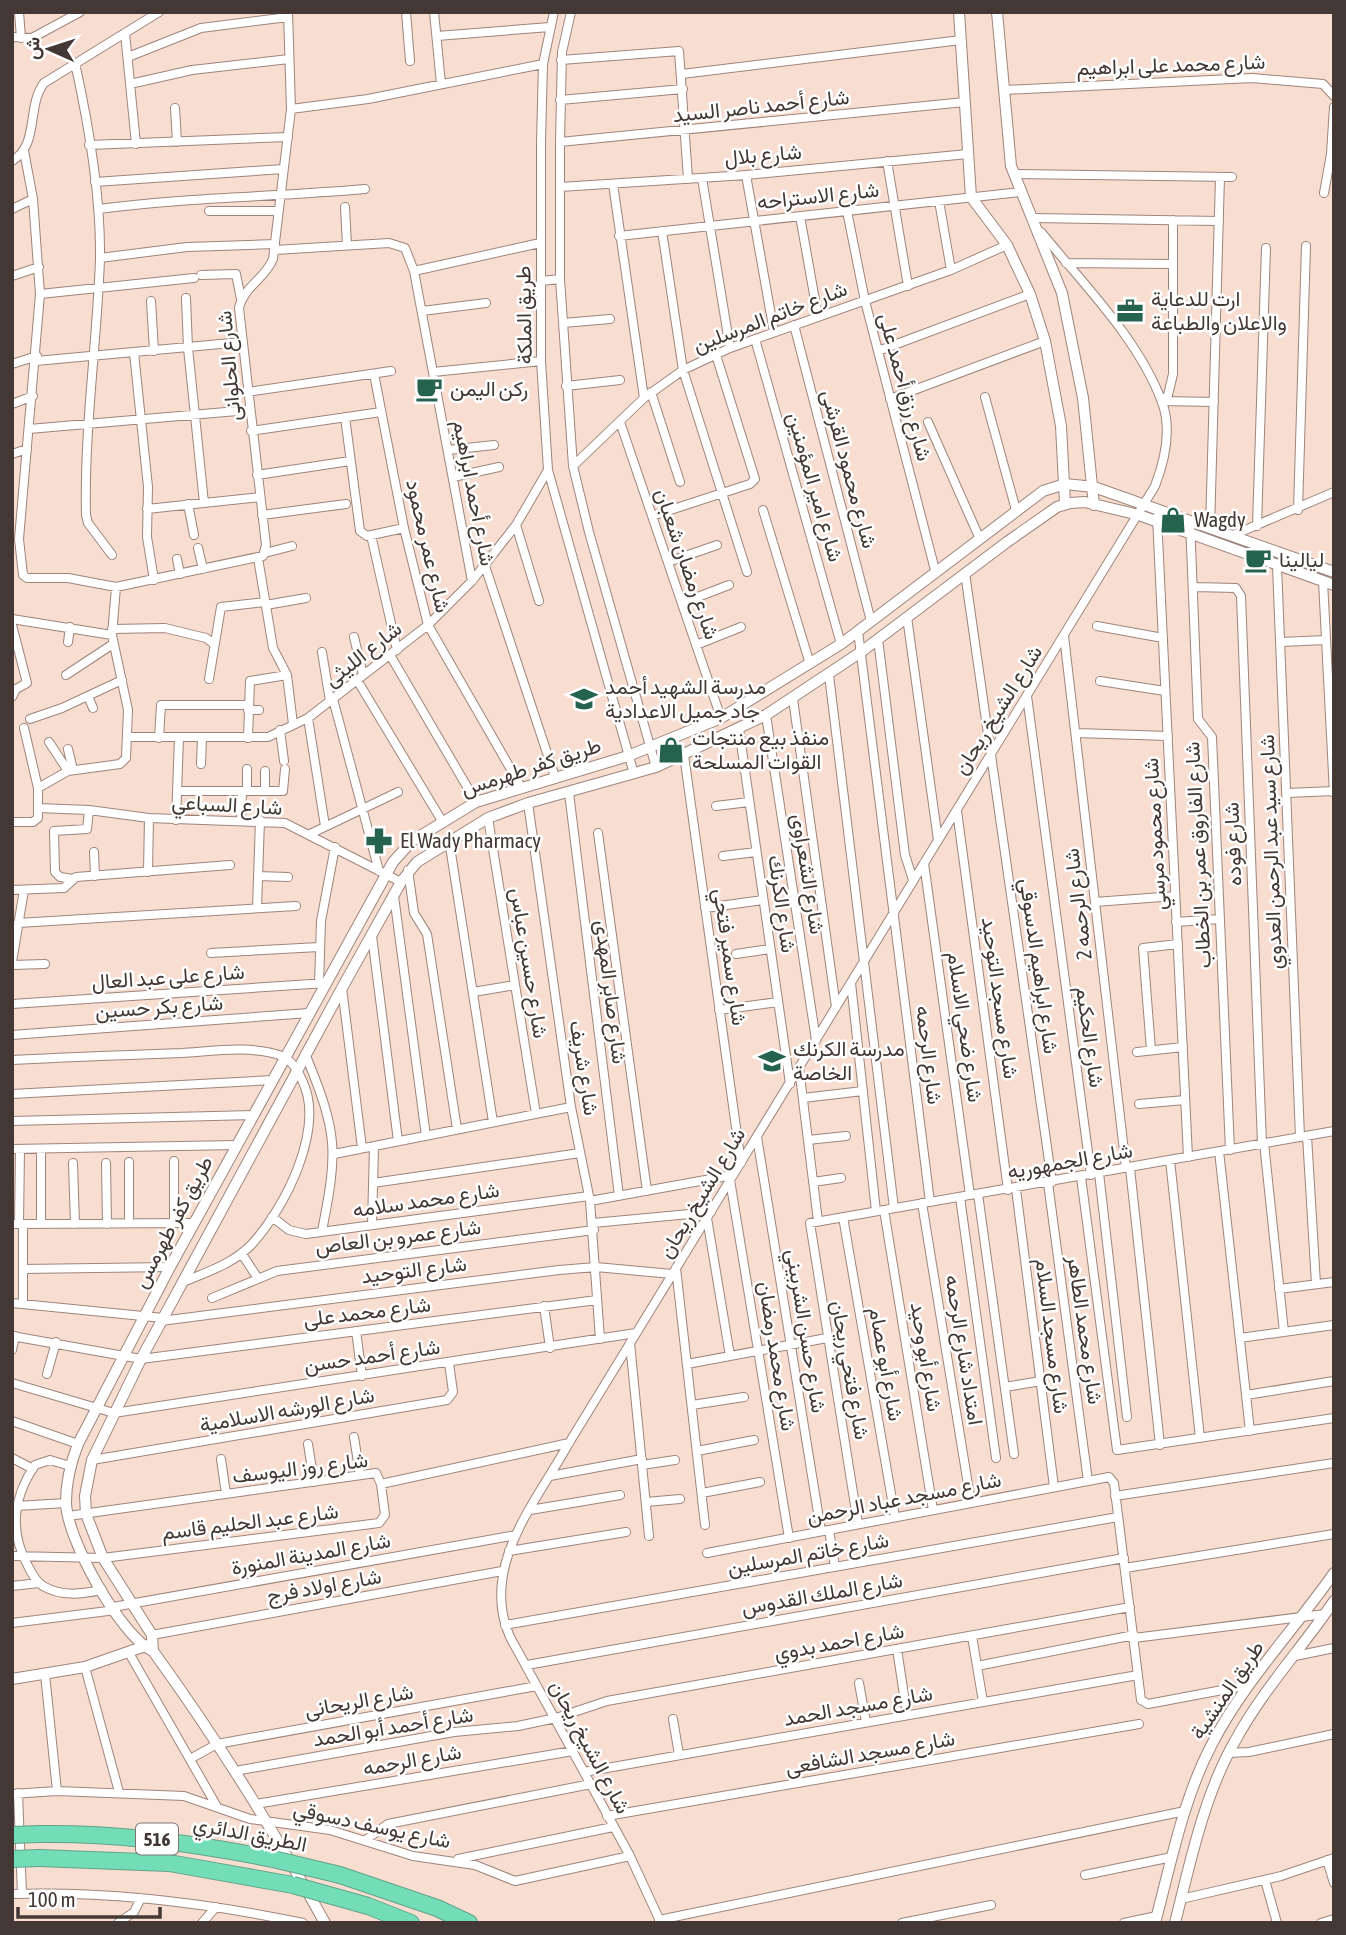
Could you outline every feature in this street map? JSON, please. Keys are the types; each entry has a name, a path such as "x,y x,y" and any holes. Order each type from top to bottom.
{"highway":[{"name":"الطريق الدائري","path":"12,1835 142,1837 190,1842 340,1875 403,1895 470,1923"},
{"name":"الطريق الدائري","path":"12,1859 39,1857 169,1863 293,1885 368,1906 411,1923"}],"street":[{"path":"19,12 17,38 32,38 80,12"},
{"path":"138,12 143,22"},
{"path":"159,12 50,78 40,89 24,151 33,199 40,294 37,359 16,541 20,570 27,578 68,578 116,587 203,569 292,546"},
{"path":"406,12 410,61"},
{"path":"434,12 441,85"},
{"name":"طريق الملكة","path":"554,12 543,64 540,243 541,361 548,470 634,774"},
{"name":"طريق الملكة","path":"571,12 561,60 560,187 562,323 573,466 589,532 656,767"},
{"path":"959,12 971,197 1007,245 1030,294 1045,341 1059,407 1065,504 1077,502 1139,516 1328,583 1326,640 1334,792 1287,793"},
{"path":"998,12 1009,158 1059,283 1068,318 1083,398 1094,505"},
{"path":"128,57 201,28 288,15"},
{"name":"شارع الحلوانى","path":"288,15 291,109 275,247 269,270 241,299 239,316 262,515 266,604 273,648 287,675 293,724"},
{"path":"437,36 550,27"},
{"path":"125,33 136,144"},
{"path":"682,74 961,40"},
{"path":"561,60 680,51 688,178"},
{"path":"130,84 192,70 289,59"},
{"path":"75,63 99,209 100,258 86,425 86,515 92,529 112,555"},
{"path":"291,109 343,103 543,64"},
{"name":"شارع محمد على ابراهيم","path":"1004,90 1270,78 1323,84 1334,96"},
{"path":"560,100 683,89"},
{"name":"شارع أحمد ناصر السيد","path":"560,142 965,102"},
{"path":"1324,193 1331,154 1334,107"},
{"path":"175,108 177,142"},
{"path":"89,145 288,137"},
{"path":"12,160 24,151"},
{"name":"شارع بلال","path":"560,187 746,175 968,154"},
{"path":"887,162 908,286"},
{"path":"94,182 283,169"},
{"path":"1014,174 1232,177"},
{"path":"746,175 775,332"},
{"path":"1210,529 1220,177"},
{"path":"702,178 730,348"},
{"path":"613,184 644,398"},
{"path":"99,209 189,199 280,196 365,189"},
{"name":"شارع الاستراحه","path":"619,236 1021,192"},
{"path":"12,209 33,199"},
{"path":"939,201 951,270"},
{"path":"100,258 187,247 347,245 345,207"},
{"path":"209,211 279,211"},
{"name":"شارع رزق أحمد على","path":"847,211 865,301 935,570"},
{"path":"800,216 818,317"},
{"path":"1033,218 1219,221"},
{"path":"1163,402 1173,374 1173,220"},
{"path":"1039,230 1125,337 1163,402"},
{"path":"662,231 683,370 747,572"},
{"name":"شارع أحمد ابراهيم","path":"347,245 389,243 405,248 414,271 472,581"},
{"path":"414,271 540,243"},
{"name":"شارع خاتم المرسلين","path":"573,466 644,398 683,370 730,348 908,286 1007,245"},
{"path":"1298,510 1306,246"},
{"path":"1257,526 1266,248"},
{"path":"1066,263 1173,264"},
{"path":"12,276 39,267"},
{"path":"40,294 236,274 241,299"},
{"path":"541,281 561,279"},
{"path":"878,351 1030,294"},
{"path":"186,298 188,348 204,503"},
{"path":"151,301 154,351"},
{"path":"422,311 486,303"},
{"path":"562,323 610,319"},
{"name":"شارع محمود القرشى","path":"794,325 871,621"},
{"name":"شارع امير المؤمنين","path":"755,339 841,644"},
{"path":"890,399 1045,341"},
{"path":"12,364 37,359 92,357 242,342"},
{"path":"134,353 141,421 147,537 154,580"},
{"path":"652,516 750,484 755,479 716,355"},
{"path":"433,372 541,361"},
{"path":"247,392 391,371"},
{"name":"شارع عمر محمود","path":"374,374 404,528 428,625 521,787"},
{"path":"566,386 620,380"},
{"path":"652,392 680,482"},
{"path":"12,404 33,396"},
{"path":"985,397 1016,510"},
{"path":"1163,402 1214,402"},
{"name":"شارع الشيخ ريحان","path":"660,1921 630,1856 505,1625 502,1571 516,1535 569,1443 1139,516 1155,486 1164,456 1166,424 1163,402"},
{"path":"29,429 249,410"},
{"path":"251,431 381,412"},
{"path":"345,417 360,531 371,535 404,528"},
{"name":"شارع رمضان شعبان","path":"620,422 721,718"},
{"path":"928,422 979,537"},
{"path":"447,450 494,444"},
{"path":"12,454 27,449"},
{"path":"257,475 350,461"},
{"path":"453,477 499,467"},
{"name":"شارع الليثى","path":"130,737 224,741 268,737 308,718 428,625 472,581 516,525 548,470"},
{"name":"طريق كفر طهرمس","path":"151,1644 114,1609 84,1559 66,1503 70,1466 78,1444 123,1355 382,873 412,841 477,802 555,776 628,756 721,718 841,644 935,570 1043,491 1065,484 1094,487 1334,572"},
{"path":"1231,536 1298,510 1334,492"},
{"path":"147,509 260,496"},
{"path":"188,504 194,535"},
{"path":"262,515 346,504"},
{"name":"طريق كفر طهرمس","path":"325,1923 256,1804 151,1644 103,1558 86,1514 85,1496 92,1460 141,1359 408,870 449,840 488,818 528,803 656,767 766,715 861,652 965,573 1065,504"},
{"name":"شارع محمود مرسي","path":"1156,509 1188,1157"},
{"path":"763,510 810,664"},
{"name":"شارع الفاروق عمر بن الخطاب","path":"1190,521 1198,719 1212,737 1230,1150"},
{"path":"516,525 540,601"},
{"path":"371,535 394,652 477,802"},
{"path":"668,562 717,545"},
{"path":"198,548 203,569"},
{"path":"177,559 180,574"},
{"path":"485,566 555,776"},
{"name":"شارع سيد عبد الرحمن العدوي","path":"1277,566 1303,1136 1316,1284"},
{"name":"شارع ابراهيم الدسوقي","path":"965,573 1050,1182"},
{"path":"682,603 729,585"},
{"path":"37,788 71,771 124,761 130,737 122,680 112,636 116,587"},
{"name":"شارع فوده","path":"1193,587 1236,588 1241,596 1263,1144"},
{"path":"209,678 221,607 306,598"},
{"path":"907,617 939,840"},
{"path":"12,619 112,636 165,628 206,638 214,644"},
{"path":"12,625 27,684 16,689 12,697"},
{"path":"696,645 741,626"},
{"path":"1097,626 1163,638"},
{"path":"68,642 71,627"},
{"name":"شارع الرحمه","path":"858,631 926,1202"},
{"path":"66,675 112,636"},
{"path":"354,636 360,678 442,821"},
{"name":"شارع الرحمه 2","path":"1065,636 1160,1445"},
{"path":"878,639 905,855 914,880"},
{"path":"1281,642 1326,640"},
{"path":"322,652 332,700 382,873"},
{"path":"829,674 866,958 894,1208"},
{"path":"248,738 250,681 287,675"},
{"path":"30,719 122,680"},
{"path":"1100,681 1166,691"},
{"path":"88,696 93,708"},
{"name":"شارع الحكيم","path":"1027,696 1127,1418"},
{"path":"793,699 836,1007"},
{"path":"159,738 161,705 259,710"},
{"name":"شارع الشعراوى","path":"766,715 816,1040"},
{"path":"308,718 325,827"},
{"path":"12,822 36,821 38,808 37,788 24,728"},
{"name":"شارع الكرنك","path":"739,729 790,1084"},
{"path":"177,790 285,790 279,730"},
{"path":"1076,733 1168,736"},
{"path":"176,820 179,738"},
{"path":"201,764 202,738"},
{"path":"49,742 71,771"},
{"path":"68,749 71,771"},
{"path":"97,755 98,766"},
{"name":"شارع سمير فتحي","path":"684,755 741,1163"},
{"path":"241,820 247,769"},
{"path":"265,771 265,791"},
{"path":"310,834 398,792"},
{"name":"شارع صابر المهدى","path":"569,793 619,1196"},
{"path":"716,806 749,802"},
{"name":"شارع شريف","path":"528,803 571,1107 594,1227 600,1339"},
{"name":"شارع السباعي","path":"38,808 89,810 176,820 260,820 285,823 401,882"},
{"path":"89,810 87,829 54,831 55,872 60,877 73,879 230,865"},
{"name":"شارع مسجد التوحيد","path":"957,810 1012,1189"},
{"path":"148,872 149,818"},
{"name":"شارع حسين عباس","path":"488,818 536,1114"},
{"path":"257,908 260,820"},
{"path":"598,833 647,1191"},
{"path":"449,840 494,1122"},
{"path":"322,983 319,947 324,896 335,848"},
{"path":"94,852 95,876"},
{"path":"723,856 756,852"},
{"name":"شارع ضحي الاسلام","path":"925,863 1014,1454"},
{"path":"408,870 414,913 427,934 457,1129"},
{"path":"258,876 288,877"},
{"path":"12,890 64,888 73,879"},
{"path":"24,890 12,963 45,964"},
{"path":"394,895 426,1136"},
{"path":"1095,902 1175,896"},
{"path":"705,908 763,900"},
{"path":"16,926 296,906"},
{"path":"1177,922 1220,919"},
{"path":"372,935 398,1141"},
{"path":"1151,1050 1143,948 1178,944"},
{"path":"211,953 319,947"},
{"path":"736,954 770,949"},
{"name":"شارع أبو وحيد","path":"851,982 880,1210 933,1510"},
{"name":"شارع على عبد العال","path":"12,1004 322,983"},
{"path":"473,992 515,985"},
{"path":"342,988 362,1148"},
{"path":"719,1010 778,1002"},
{"name":"شارع بكر حسين","path":"12,1035 309,1013"},
{"path":"1137,1052 1182,1047"},
{"path":"12,1060 243,1050 285,1057 298,1071 306,1088 310,1107 308,1126 295,1173 272,1217 242,1254 183,1282"},
{"path":"306,1056 330,1118 334,1154 322,1231"},
{"name":"شارع فتحي ريحان","path":"799,1067 813,1182 815,1222 809,1229 858,1524"},
{"path":"12,1094 272,1080"},
{"path":"803,1098 863,1091"},
{"path":"1139,1104 1185,1100"},
{"path":"334,1154 571,1107"},
{"path":"12,1121 254,1115"},
{"name":"شارع الجمهوريه","path":"815,1222 1334,1131"},
{"path":"808,1140 846,1136"},
{"name":"شارع حسن الشربيني","path":"757,1137 791,1345 825,1530 835,1567"},
{"path":"1263,1144 1284,1332"},
{"path":"23,1302 16,1149 237,1145"},
{"path":"372,1225 374,1146"},
{"path":"41,1149 41,1224"},
{"path":"1219,1152 1250,1431"},
{"path":"373,1183 580,1153"},
{"path":"1170,1160 1200,1438"},
{"path":"174,1161 174,1223"},
{"path":"129,1223 130,1162"},
{"path":"73,1163 75,1224"},
{"path":"106,1163 107,1223"},
{"name":"شارع محمد سلامه","path":"272,1217 295,1232 322,1231 619,1196 732,1177"},
{"name":"شارع محمد رمضان","path":"732,1177 789,1538"},
{"path":"1081,1177 1116,1447 1119,1451 1334,1418"},
{"path":"813,1182 841,1178"},
{"name":"شارع محمد الطاهر","path":"1050,1182 1088,1481"},
{"name":"شارع مسجد السلام","path":"1012,1189 1054,1487"},
{"path":"960,1197 996,1458"},
{"name":"امتداد شارع الرحمه","path":"926,1202 971,1503"},
{"path":"709,1215 730,1356"},
{"name":"شارع عمرو بن العاص","path":"212,1298 257,1277 289,1269 594,1227 709,1215"},
{"name":"شارع أبو عصام","path":"843,1217 895,1517"},
{"path":"18,1224 194,1223"},
{"path":"242,1254 257,1277"},
{"path":"23,1269 170,1267"},
{"name":"شارع التوحيد","path":"162,1319 596,1267 674,1271"},
{"path":"674,1271 705,1525"},
{"path":"1279,1289 1334,1282"},
{"name":"شارع محمد على","path":"14,1336 141,1359 597,1300"},
{"path":"12,1303 23,1302 162,1319"},
{"path":"544,1307 550,1348"},
{"path":"1240,1338 1334,1325"},
{"path":"356,1331 362,1376"},
{"name":"شارع أحمد حسن","path":"114,1413 636,1333"},
{"path":"12,1350 14,1336"},
{"path":"687,1364 827,1338"},
{"path":"47,1374 56,1342"},
{"path":"630,1343 649,1536"},
{"name":"شارع الورشه الاسلامية","path":"92,1460 447,1400 453,1392 449,1363"},
{"path":"1004,1387 1041,1381"},
{"path":"1246,1395 1334,1381"},
{"path":"12,1383 114,1413"},
{"path":"692,1405 744,1397"},
{"path":"12,1421 78,1444"},
{"path":"354,1437 360,1475"},
{"path":"697,1451 754,1440"},
{"name":"شارع روز اليوسف","path":"68,1516 376,1473 381,1484 569,1443"},
{"path":"308,1444 314,1482"},
{"path":"12,1458 33,1469"},
{"path":"221,1459 226,1494"},
{"path":"38,1583 23,1556 14,1522 16,1506 21,1490 33,1469 45,1460 70,1466"},
{"path":"550,1476 642,1462 675,1460"},
{"path":"1249,1685 1148,1704 1141,1700 1115,1496 1334,1463"},
{"name":"شارع مسجد عباد الرحمن","path":"707,1553 1107,1478 1113,1480 1115,1496"},
{"path":"702,1493 760,1482"},
{"name":"شارع عبد الحليم قاسم","path":"12,1556 103,1558 379,1524 385,1515 381,1484"},
{"path":"530,1510 620,1495"},
{"path":"646,1502 680,1499"},
{"path":"16,1506 66,1503"},
{"name":"شارع خاتم المرسلين","path":"505,1625 1118,1517"},
{"path":"509,1551 626,1532"},
{"path":"1125,1568 1334,1534"},
{"name":"شارع المدينة المنورة","path":"12,1623 114,1609 516,1535"},
{"name":"شارع الملك القدوس","path":"527,1665 1124,1558"},
{"name":"شارع اولاد فرج","path":"151,1644 502,1571"},
{"name":"طريق المنشية","path":"1156,1920 1185,1811 1210,1745 1249,1685 1333,1576"},
{"path":"12,1586 38,1583 73,1595 102,1590"},
{"name":"طريق المنشية","path":"1175,1923 1215,1786 1228,1753 1244,1726 1334,1601"},
{"name":"شارع احمد بدوي","path":"556,1718 607,1701 1130,1607"},
{"path":"977,1666 1134,1636 1325,1614"},
{"path":"972,1636 983,1702"},
{"path":"12,1679 85,1667 151,1644"},
{"path":"1295,1656 1334,1648"},
{"path":"897,1649 907,1715"},
{"path":"129,1653 218,1807"},
{"path":"85,1667 118,1792"},
{"path":"45,1674 57,1791"},
{"name":"شارع مسجد الحمد","path":"584,1772 1138,1675"},
{"path":"859,1682 866,1722"},
{"name":"شارع الريحانى","path":"190,1759 217,1744 537,1686"},
{"name":"شارع أحمد أبو الحمد","path":"235,1771 454,1732 518,1727 556,1718"},
{"path":"673,1719 679,1755"},
{"name":"شارع مسجد الشافعى","path":"607,1816 1139,1724"},
{"path":"1210,1745 1228,1753 1334,1734"},
{"name":"شارع الرحمه","path":"256,1804 573,1751"},
{"path":"367,1839 388,1824 591,1784"},
{"name":"شارع يوسف دسوقي","path":"15,1793 118,1792 184,1796 266,1821 313,1826 367,1839 413,1856 454,1860 516,1881 630,1856"},
{"path":"15,1793 17,1894 81,1892 141,1898 216,1907 303,1923"},
{"path":"660,1921 1185,1811"},
{"path":"454,1860 613,1826"},
{"path":"1085,1875 1172,1857"},
{"path":"1181,1899 1265,1880 1330,1859 1334,1883"},
{"path":"1265,1880 1277,1923"},
{"path":"118,1923 134,1912 141,1898"},
{"path":"902,1923 990,1905"},
{"path":"202,1923 216,1907"},
{"path":"1321,1923 1334,1919"},
{"path":"1124,1923 1156,1920"}],"place":[{"name":"ارت للدعاية والاعلان والطباعة","path":"1130,311"},
{"name":"ركن اليمن","path":"429,389"},
{"name":"Wagdy","path":"1173,520"},
{"name":"ليالينا","path":"1258,560"},
{"name":"مدرسة الشهيد أحمد جاد جميل الاعدادية","path":"584,699"},
{"name":"منفذ بيع منتجات القوات المسلحة","path":"671,750"},
{"name":"El Wady Pharmacy","path":"379,841"},
{"name":"مدرسة الكرنك الخاصة","path":"772,1061"}]}
